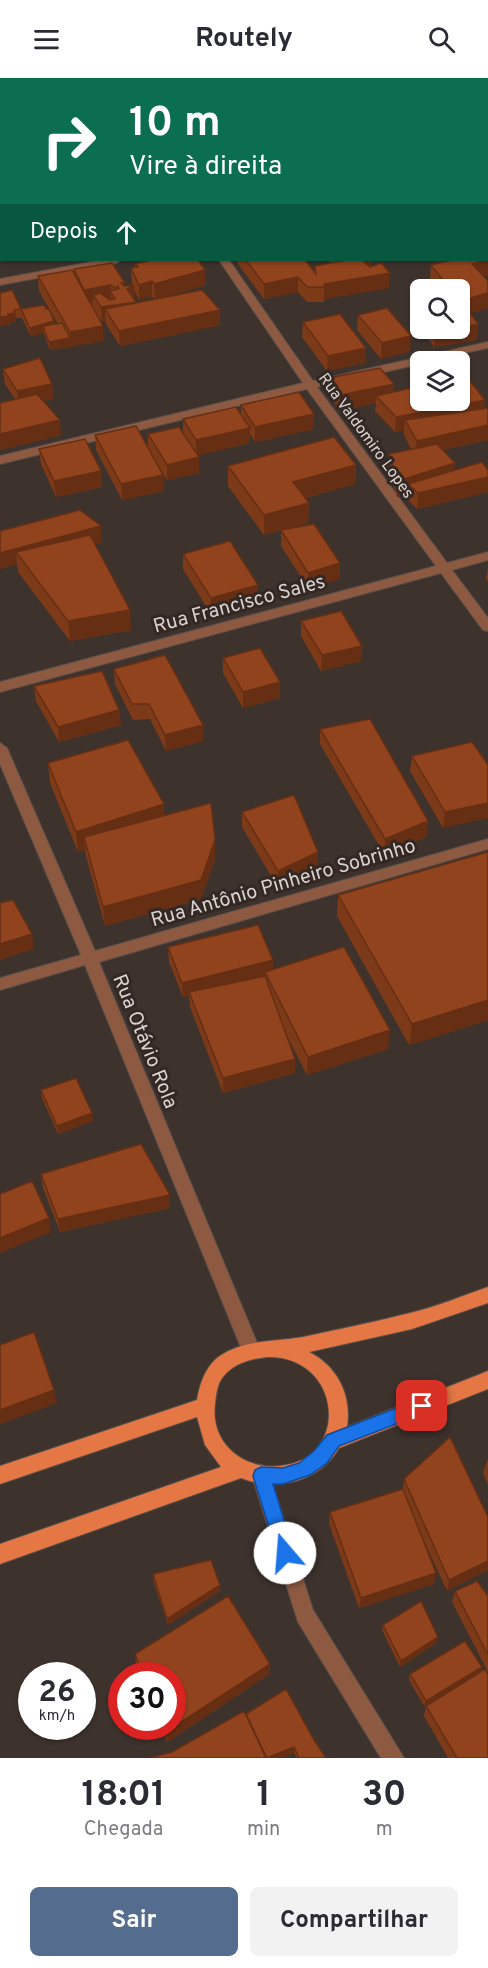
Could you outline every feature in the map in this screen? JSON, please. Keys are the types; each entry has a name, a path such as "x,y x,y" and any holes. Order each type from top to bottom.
{"main road":[{"path":"284,1349 318,1366 331,1382 338,1401 339,1421 333,1441 321,1457 304,1469 283,1476 261,1476 241,1469 224,1458 212,1442 205,1425 204,1406 217,1369 251,1350 284,1349 412,1321 488,1295"},
{"path":"333,1441 488,1380"},
{"path":"0,1475 204,1406"},
{"path":"0,1554 241,1469"}],"street":[{"path":"0,282 111,261"},
{"name":"Rua Valdomiro Lopes","path":"225,261 310,385 488,627"},
{"path":"0,460 310,385 488,345"},
{"name":"Rua Francisco Sales","path":"0,687 488,556"},
{"name":"Rua Otávio Rola","path":"0,748 90,958 251,1350"},
{"name":"Rua Antônio Pinheiro Sobrinho","path":"0,984 426,864 488,844"},
{"path":"261,1476 305,1615 393,1758"}],"building":[{"path":"148,261 199,261 205,270 154,284 152,281 139,285 131,268 138,267 135,264"},
{"path":"247,261 306,261 316,274 315,266 342,261 363,261 370,267 381,263 390,273 324,284 325,287 307,287 298,277 264,284"},
{"path":"447,261 484,261 472,264 488,281 488,293 470,298 470,279 442,279 431,265"},
{"path":"112,263 125,283 121,283 124,286 134,285 127,289 136,302 101,307 93,295 100,293 110,300 115,299 110,291 119,289 118,286 115,288 111,285 84,290 74,269"},
{"path":"72,270 103,326 70,332 38,276"},
{"path":"12,290 21,309 14,310 15,313 8,314 10,316 0,317 0,293"},
{"path":"202,290 220,310 119,331 105,309"},
{"path":"44,305 46,309 49,309 54,321 30,328 21,309"},
{"path":"387,308 410,336 382,343 358,315"},
{"path":"470,313 478,324 470,326"},
{"path":"340,314 366,348 328,356 303,322"},
{"path":"62,323 70,338 49,342 43,326"},
{"path":"40,358 52,384 17,391 3,369"},
{"path":"380,368 394,384 341,395 328,378"},
{"path":"470,381 485,400 470,403"},
{"path":"410,388 410,411 427,411 396,417 376,396"},
{"path":"299,392 314,414 255,427 241,405"},
{"path":"37,394 60,420 0,434 0,403"},
{"path":"236,407 250,428 196,440 183,419"},
{"path":"488,408 488,425 417,441 405,420 470,411"},
{"path":"136,426 163,475 121,484 95,435"},
{"path":"179,427 199,457 167,465 148,434"},
{"path":"334,437 356,465 293,482 309,503 264,515 228,466"},
{"path":"85,439 101,471 54,481 39,449"},
{"path":"437,444 455,463 398,481 389,454"},
{"path":"482,462 488,470 488,477 418,493 408,484"},
{"path":"80,510 101,526 0,553 0,531"},
{"path":"314,524 340,563 308,573 281,530"},
{"path":"90,535 130,610 68,621 16,552"},
{"path":"230,541 258,585 211,598 183,554"},
{"path":"341,611 362,646 322,655 301,621"},
{"path":"260,648 280,682 243,692 223,658"},
{"path":"165,655 203,725 165,735 149,704 132,704 114,669"},
{"path":"102,671 119,710 58,727 34,686"},
{"path":"370,719 428,821 385,839 320,729"},
{"path":"128,740 164,804 76,832 48,763"},
{"path":"472,742 488,765 488,803 445,812 412,756"},
{"path":"294,795 318,852 278,871 242,812"},
{"path":"211,803 215,840 201,880 103,907 84,837"},
{"path":"488,852 488,1000 412,1024 338,895"},
{"path":"13,900 32,934 0,944 0,903"},
{"path":"258,925 273,960 182,983 168,947"},
{"path":"344,947 390,1030 308,1057 265,972"},
{"path":"265,976 295,1059 223,1078 189,992"},
{"path":"76,1078 92,1113 57,1126 41,1090"},
{"path":"141,1144 170,1195 58,1219 41,1174"},
{"path":"32,1181 49,1218 0,1238 0,1194"},
{"path":"34,1332 54,1390 0,1410 0,1345"},
{"path":"450,1437 488,1517 488,1561 449,1580 404,1479"},
{"path":"403,1489 436,1573 361,1598 330,1512"},
{"path":"211,1560 220,1585 167,1619 153,1574"},
{"path":"477,1581 488,1596 488,1655 455,1591"},
{"path":"228,1596 270,1664 186,1719 186,1662 138,1662 135,1654"},
{"path":"421,1601 438,1637 401,1661 383,1625"},
{"path":"465,1641 482,1667 426,1701 410,1674"},
{"path":"485,1669 488,1675 488,1758 457,1758 426,1706"},
{"path":"286,1689 326,1758 299,1758 294,1747 267,1758 246,1714"},
{"path":"244,1711 266,1758 150,1758 172,1752"}],"route":[{"path":"285,1553 261,1476 283,1476 304,1469 321,1457 333,1441 422,1406"}]}
